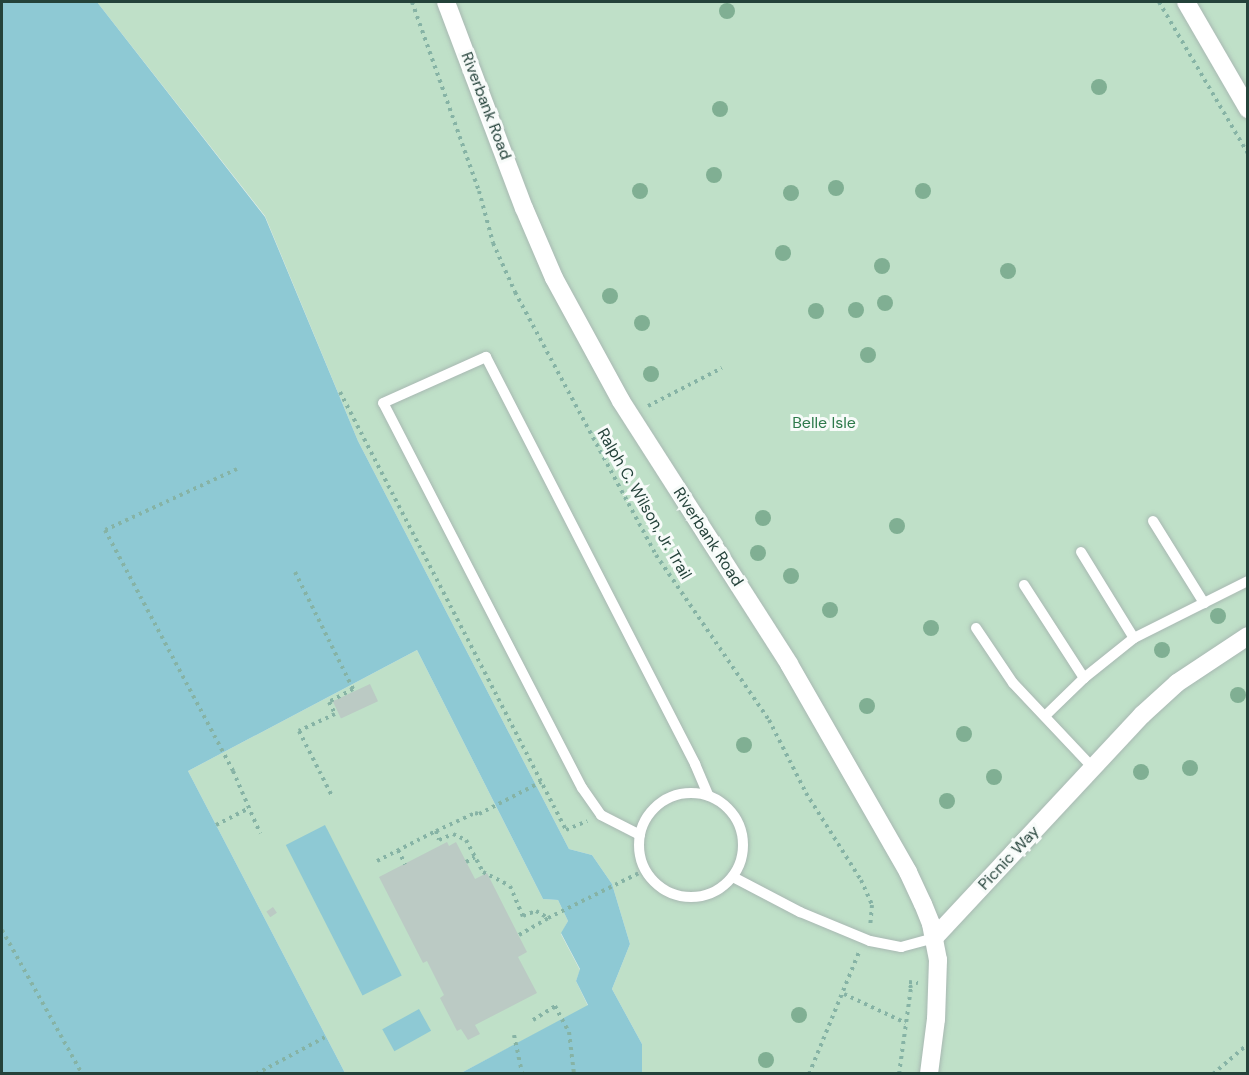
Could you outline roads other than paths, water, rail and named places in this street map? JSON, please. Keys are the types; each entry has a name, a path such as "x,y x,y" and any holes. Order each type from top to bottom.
{"street":[{"name":"Riverbank Road","path":"446,2 524,208 554,278 631,417 789,664 908,872 923,904 934,938 938,986 929,1074"},
{"path":"1186,2 1248,109"},
{"name":"Picnic Way","path":"934,938 1142,715 1177,683 1248,636"}],"lane":[{"path":"640,835 601,815 582,788 383,403 486,357 695,764 708,795"},
{"path":"1154,521 1204,603"},
{"path":"1081,552 1134,638"},
{"path":"1046,715 1084,678 1134,638 1248,581"},
{"path":"1024,585 1084,678"},
{"path":"976,628 1013,683 1046,715 1093,768"},
{"path":"689,793 708,795 724,805 740,825 744,846 741,863 733,877 721,889 705,896 687,898 670,893 656,884 645,870 639,847 640,835 646,819 655,807 672,796 689,793"},
{"path":"733,877 800,912 891,948 934,938"}],"water":[{"path":"2,2 97,2 265,217 358,441 569,849 592,855 612,884 630,944 612,989 642,1044 642,1073 461,1073 588,1005 576,981 580,969 561,933 568,921 558,900 543,899 417,650 188,771 345,1073 2,1073"},
{"path":"325,825 402,976 363,996 286,845"},
{"path":"419,1009 431,1031 394,1051 382,1029"}],"park label":[{"name":"Belle Isle","path":"824,423"}]}
